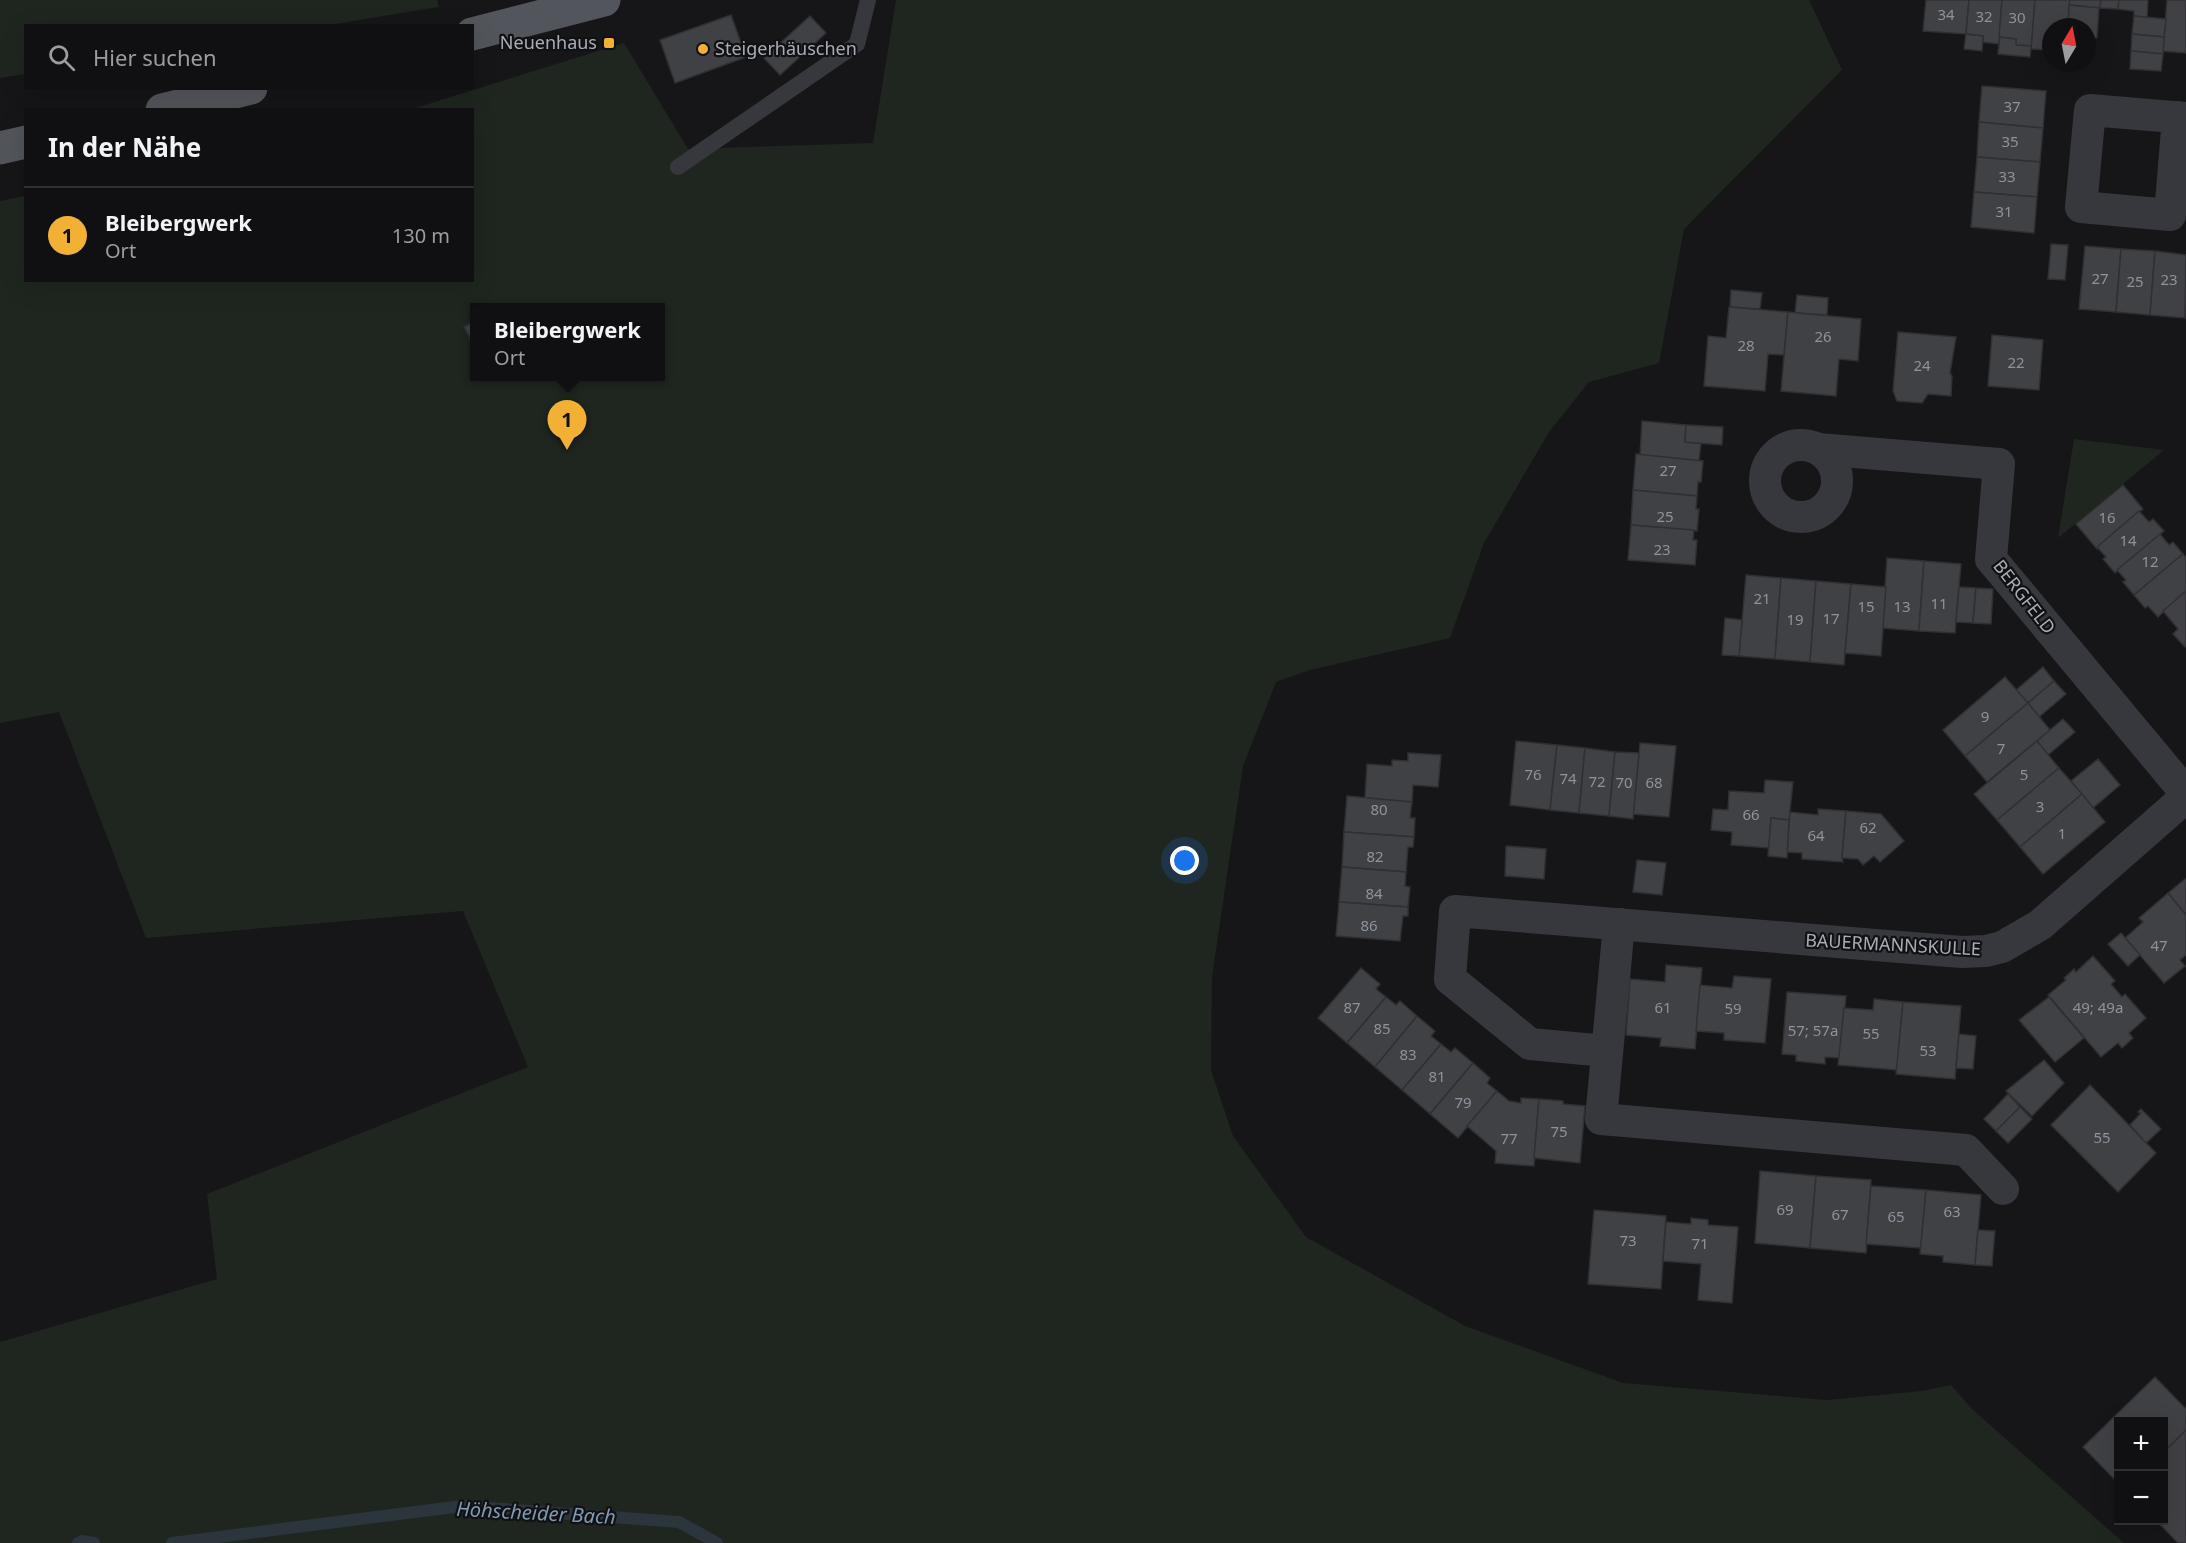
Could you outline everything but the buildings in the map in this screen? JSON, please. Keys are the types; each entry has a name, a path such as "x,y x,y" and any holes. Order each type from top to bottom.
{"main road":[{"path":"474,33 604,0"},
{"path":"170,108 243,90"},
{"path":"0,148 24,142"}],"street":[{"name":"BERGFELD","path":"1818,449 1999,464 1991,559 2186,795"},
{"name":"BAUERMANNSKULLE","path":"1606,1051 1530,1044 1450,979 1455,911 1962,952 1986,951 2002,947 2040,925 2186,795"},
{"path":"1619,924 1601,1119 1966,1150 2003,1189"}],"lane":[{"path":"678,167 857,44 868,0"}],"shaded area":[{"path":"0,0 437,0 439,7 334,24 24,24 24,74 0,78"},
{"path":"896,0 1809,0 1842,70 1684,229 1659,363 1589,382 1549,432 1484,543 1450,638 1310,670 1276,682 1243,766 1212,977 1211,1070 1233,1136 1306,1237 1465,1326 1623,1383 1827,1400 1922,1391 1951,1385 1972,1409 2124,1543 0,1543 0,1342 217,1279 207,1194 528,1067 463,911 146,938 59,712 0,723 0,201 24,196 24,282 474,282 474,108 415,108 624,43 688,149 873,143"},
{"path":"2074,439 2164,450 2058,538"}],"waterway":[{"name":"Höhscheider Bach","path":"172,1543 462,1506 679,1522 717,1543"},
{"name":"Höhscheider Bach","path":"78,1543 82,1541 94,1543"}],"place":[{"name":"Neuenhaus","path":"609,43"},
{"name":"Steigerhäuschen","path":"703,49"},
{"name":"Bleibergwerk","path":"567,450"}]}
